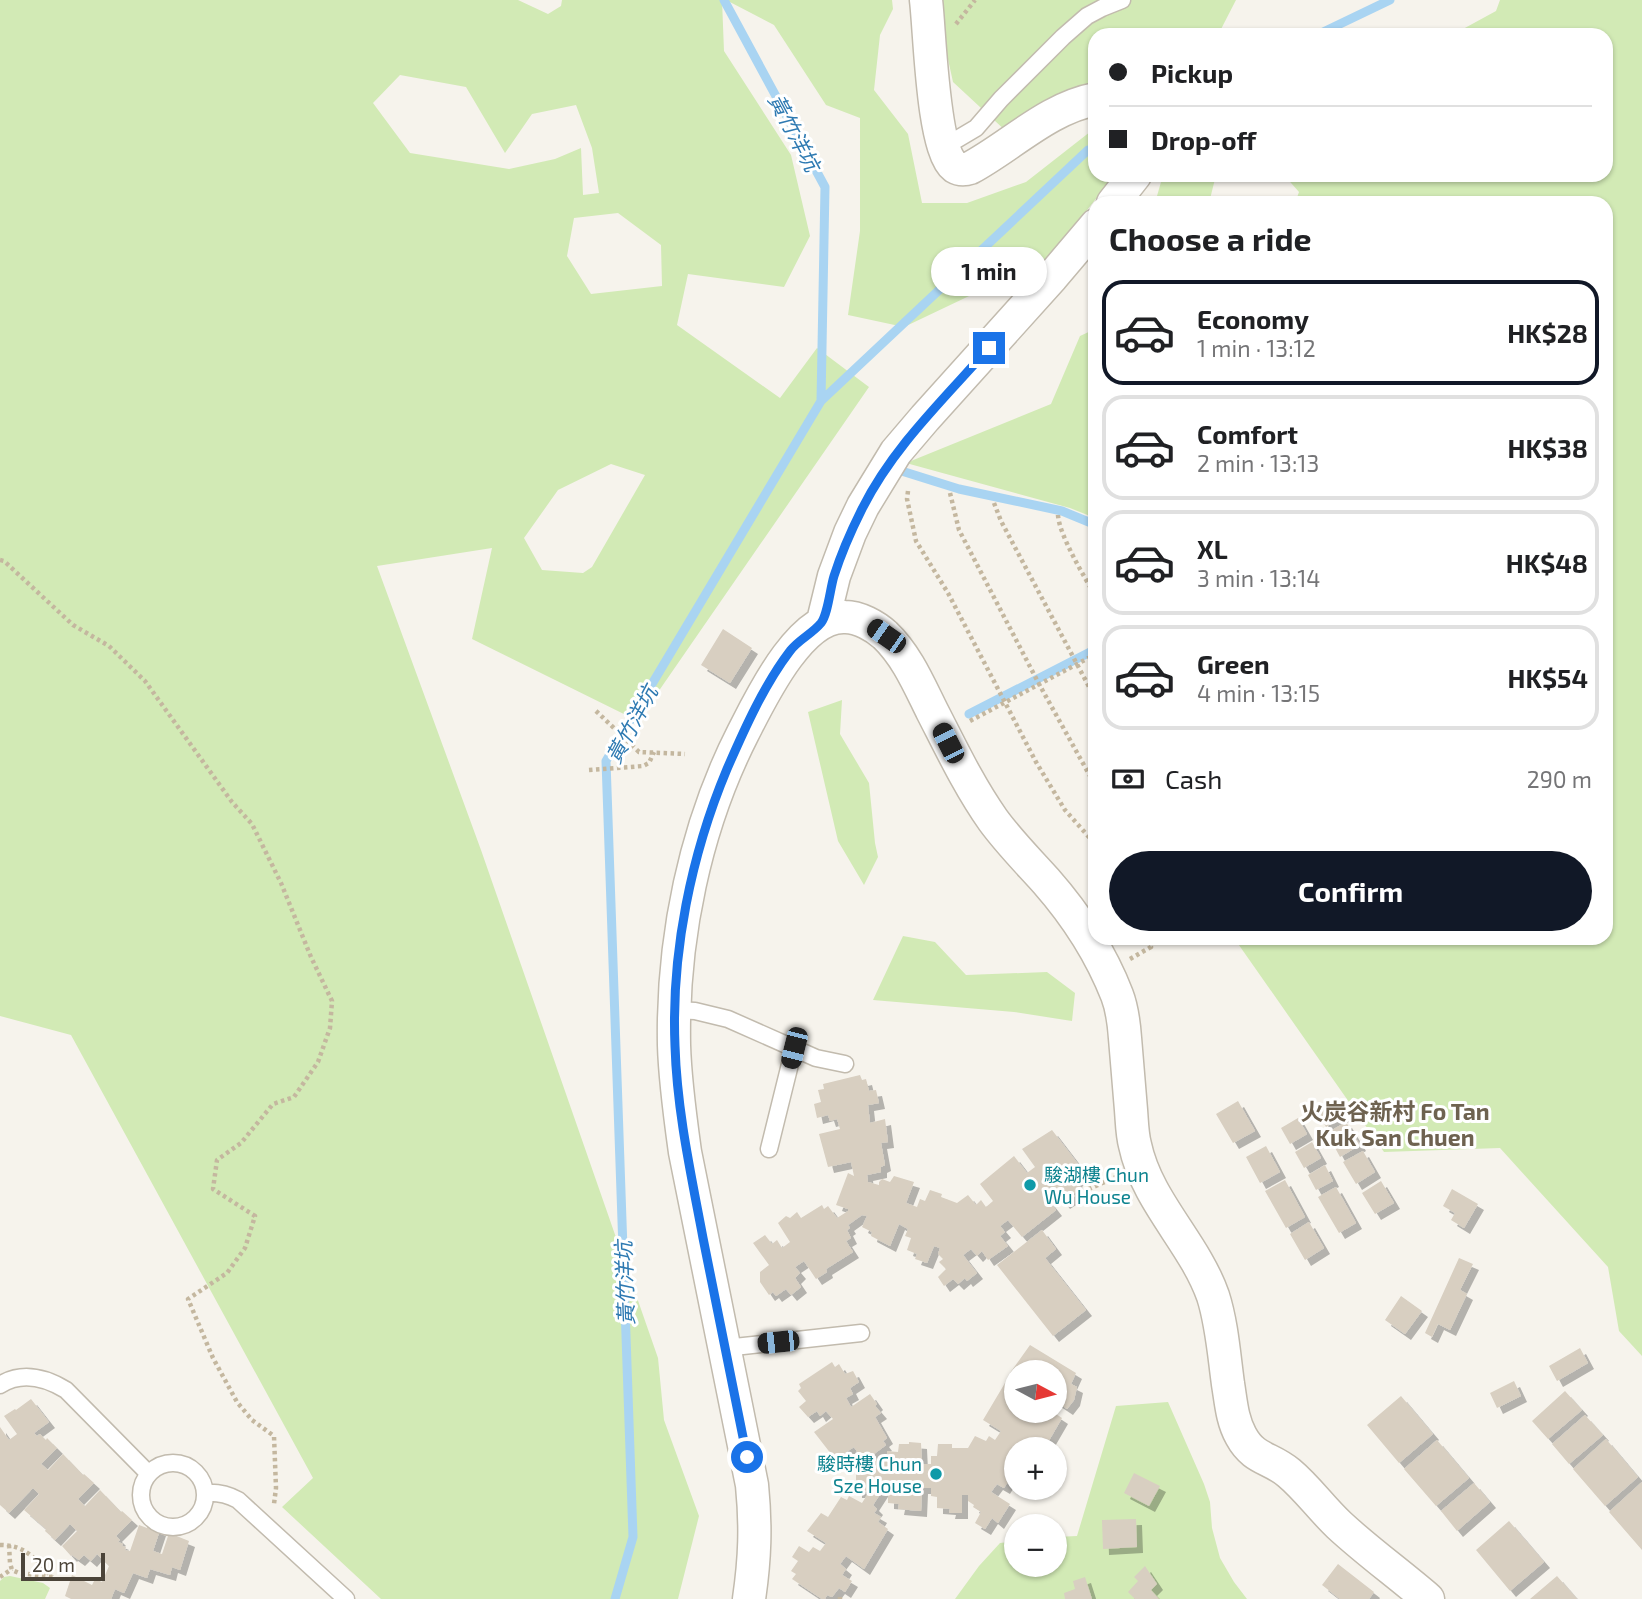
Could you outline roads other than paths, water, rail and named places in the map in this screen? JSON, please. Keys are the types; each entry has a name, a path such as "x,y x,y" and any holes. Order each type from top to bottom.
{"street":[{"path":"926,0 936,111 944,148 956,168 970,169 1055,115 1088,101"},
{"path":"1118,196 1130,182"},
{"path":"823,621 834,576 850,533 863,506 897,452 1088,235"},
{"path":"749,1599 756,1526 752,1485 685,1152 674,1044 675,1010 681,936 690,883 704,834 720,785 740,738 791,649 823,621 844,617 866,622 886,636 911,668 961,768 992,819 1066,906 1088,938"},
{"path":"1092,945 1119,998 1134,1142 1140,1165 1154,1195 1201,1266 1214,1299 1233,1417 1240,1434 1251,1450 1292,1475 1338,1524 1429,1599"}],"lane":[{"path":"944,148 976,128 1045,55 1087,16 1122,0"},
{"path":"675,1010 695,1011 729,1019 816,1058 845,1064"},
{"path":"769,1149 794,1048"},
{"path":"725,1348 861,1333"},
{"path":"0,1385 16,1378 28,1377 41,1378 66,1390 149,1474"},
{"path":"167,1464 187,1466 202,1482 205,1493 200,1513 192,1521 173,1527 153,1521 146,1514 141,1494 143,1483 149,1474 157,1467 167,1464"},
{"path":"205,1493 229,1495 248,1508 346,1599"}],"waterway":[{"name":"黃竹洋坑","path":"615,1599 633,1537 606,761 821,401 825,187 724,0"},
{"path":"1332,28 1390,0"},
{"path":"821,401 1088,150"},
{"path":"892,468 959,489 1062,511 1088,522"},
{"path":"969,714 1088,653"}],"place":[{"name":"駿湖樓 Chun Wu House","path":"1030,1185"},
{"name":"駿時樓 Chun Sze House","path":"936,1474"}],"district":[{"name":"火炭谷新村 Fo Tan Kuk San Chuen","path":"1395,1124"}]}
